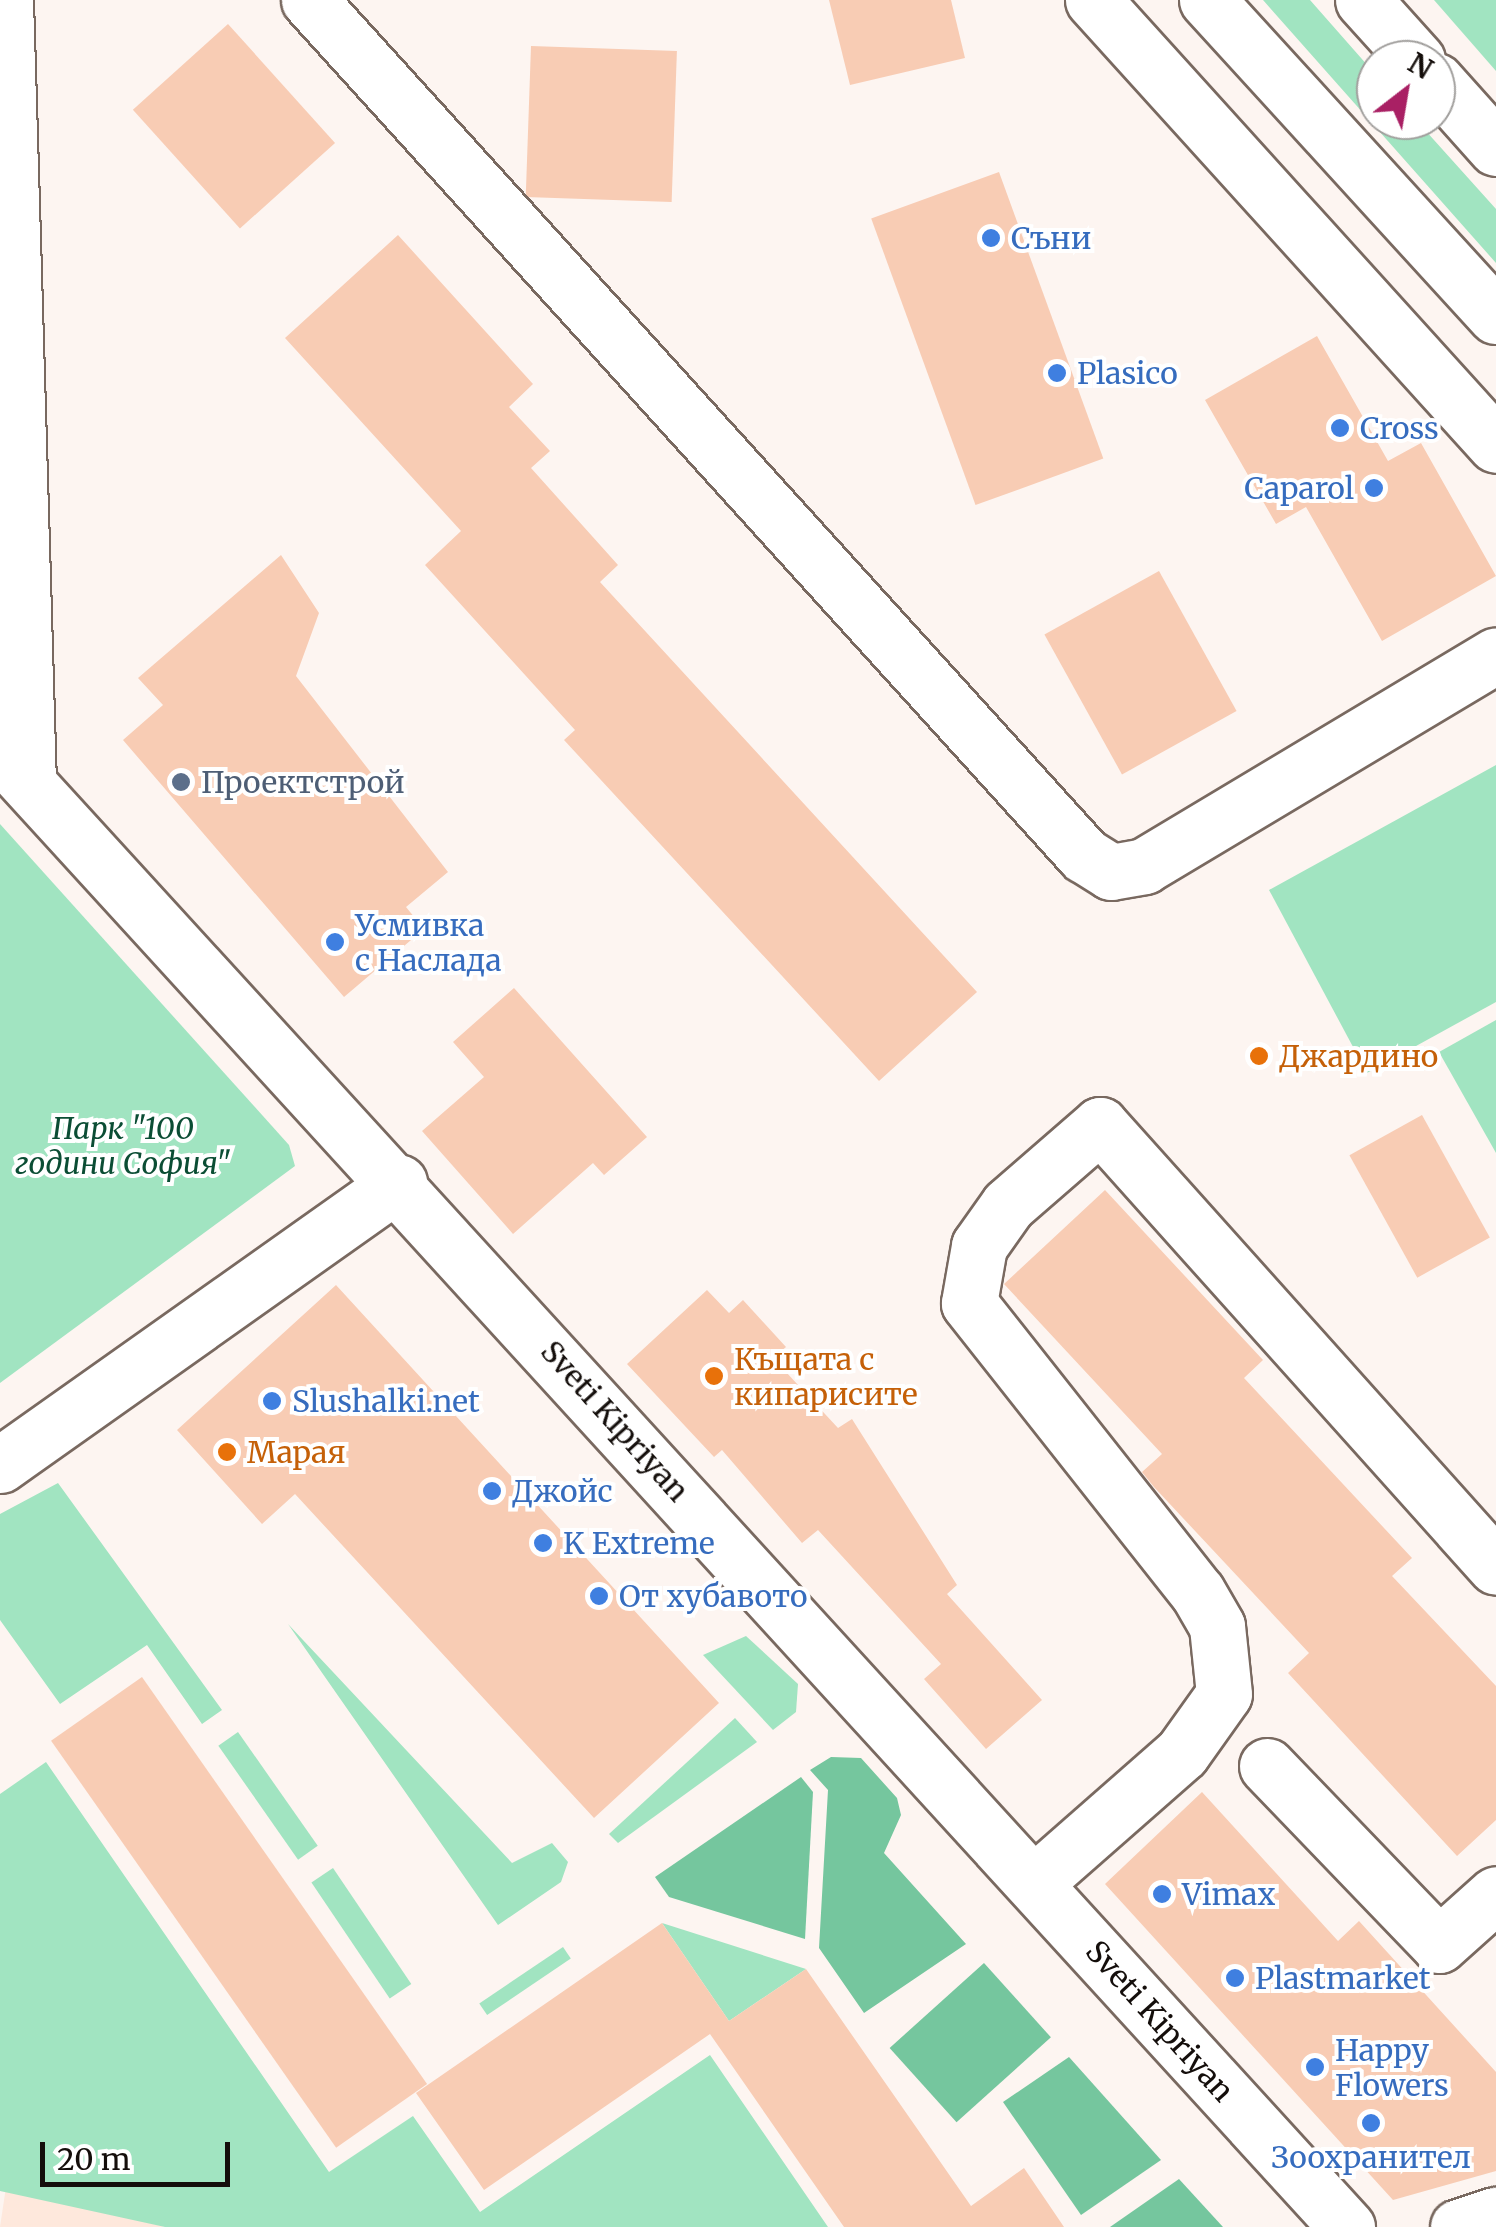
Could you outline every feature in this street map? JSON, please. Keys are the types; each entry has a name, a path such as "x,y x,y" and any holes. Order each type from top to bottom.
{"street":[{"path":"5,0 14,768"},
{"path":"309,0 1072,842 1111,872 1144,866 1496,655"},
{"path":"1092,0 1496,444"},
{"path":"1207,0 1496,316"},
{"path":"1363,0 1399,40"},
{"path":"1456,104 1496,148"},
{"name":"Sveti Kipriyan","path":"14,768 398,1182 1346,2227"},
{"path":"1034,1883 1182,1753 1224,1694 1217,1626 1196,1592 968,1303 979,1246 1008,1205 1100,1124 1496,1567"},
{"path":"0,1465 398,1182"},
{"path":"1267,1766 1440,1945 1496,1894"},
{"path":"1458,2227 1496,2215"}],"shaded area":[{"path":"6,2187 165,2227 0,2227"}],"green space":[{"path":"1263,0 1310,0 1356,52 1356,105"},
{"path":"1434,0 1496,0 1496,71"},
{"path":"1387,140 1434,140 1496,209 1496,263"},
{"path":"1496,765 1496,1002 1367,1073 1269,890"},
{"name":"Парк \"100 години София\"","path":"0,824 289,1145 295,1166 0,1383"},
{"path":"1496,1020 1496,1153 1439,1052"},
{"path":"58,1483 222,1710 202,1724 147,1645 60,1704 0,1620 0,1514"},
{"path":"288,1624 512,1863 552,1843 568,1862 561,1882 498,1925"},
{"path":"746,1636 798,1684 796,1712 773,1730 703,1655"},
{"path":"735,1718 757,1742 618,1843 609,1834"},
{"path":"238,1732 318,1846 298,1860 218,1746"},
{"path":"831,1757 861,1758 897,1798 901,1815 884,1853 966,1944 864,2013 819,1948 828,1790 810,1770"},
{"path":"46,1762 329,2172 413,2116 480,2212 710,2055 828,2227 165,2227 0,2191 0,1794"},
{"path":"801,1777 813,1792 805,1939 669,1897 655,1877"},
{"path":"333,1868 411,1984 390,1999 311,1883"},
{"path":"662,1923 806,1969 729,2021"},
{"path":"563,1947 571,1959 487,2015 479,2003"},
{"path":"984,1963 1051,2037 957,2122 890,2048"},
{"path":"1069,2057 1161,2160 1081,2215 1003,2102"},
{"path":"1179,2179 1223,2227 1110,2227"}],"building":[{"path":"829,0 951,0 965,58 850,85"},
{"path":"228,24 335,143 240,229 133,110"},
{"path":"531,46 677,51 672,202 526,197"},
{"path":"999,172 1103,459 976,505 871,219"},
{"path":"398,235 533,384 509,407 550,451 531,468 618,565 600,582 977,992 879,1081 564,740 575,730 425,565 461,531 285,338"},
{"path":"1317,336 1388,461 1421,443 1496,576 1382,641 1306,507 1276,524 1205,400"},
{"path":"281,555 319,613 296,676 448,872 406,907 424,929 344,997 123,740 163,705 138,678"},
{"path":"1159,571 1237,711 1122,774 1044,635"},
{"path":"514,988 647,1137 604,1175 593,1163 513,1234 422,1131 484,1077 453,1042"},
{"path":"1422,1115 1490,1237 1417,1278 1349,1155"},
{"path":"1105,1190 1263,1360 1244,1378 1412,1558 1392,1576 1496,1686 1496,1820 1457,1856 1288,1673 1309,1653 1154,1487 1142,1472 1162,1454 1004,1284"},
{"path":"336,1285 719,1703 594,1818 295,1494 262,1524 177,1430"},
{"path":"707,1290 729,1313 743,1300 786,1347 773,1358 838,1428 852,1419 957,1585 947,1594 1042,1700 986,1749 924,1679 941,1664 818,1530 802,1543 722,1450 714,1457 627,1364"},
{"path":"142,1677 427,2084 336,2148 51,1741"},
{"path":"1202,1792 1338,1941 1359,1921 1496,2072 1496,2171 1393,2200 1105,1884"},
{"path":"662,1923 729,2021 806,1969 971,2206 1024,2168 1064,2227 844,2227 710,2034 484,2190 416,2093"}],"place":[{"name":"Съни","path":"991,238"},
{"name":"Plasico","path":"1057,373"},
{"name":"Cross","path":"1340,428"},
{"name":"Caparol","path":"1374,488"},
{"name":"Проектстрой","path":"181,782"},
{"name":"Усмивка с Наслада","path":"335,942"},
{"name":"Джардино","path":"1259,1056"},
{"name":"Къщата с кипарисите","path":"714,1376"},
{"name":"Slushalki.net","path":"272,1401"},
{"name":"Марая","path":"227,1452"},
{"name":"Джойс","path":"492,1491"},
{"name":"K Extreme","path":"543,1543"},
{"name":"От хубавото","path":"599,1596"},
{"name":"Vimax","path":"1162,1894"},
{"name":"Plastmarket","path":"1235,1978"},
{"name":"Happy Flowers","path":"1315,2067"},
{"name":"Зоохранител","path":"1371,2123"}]}
